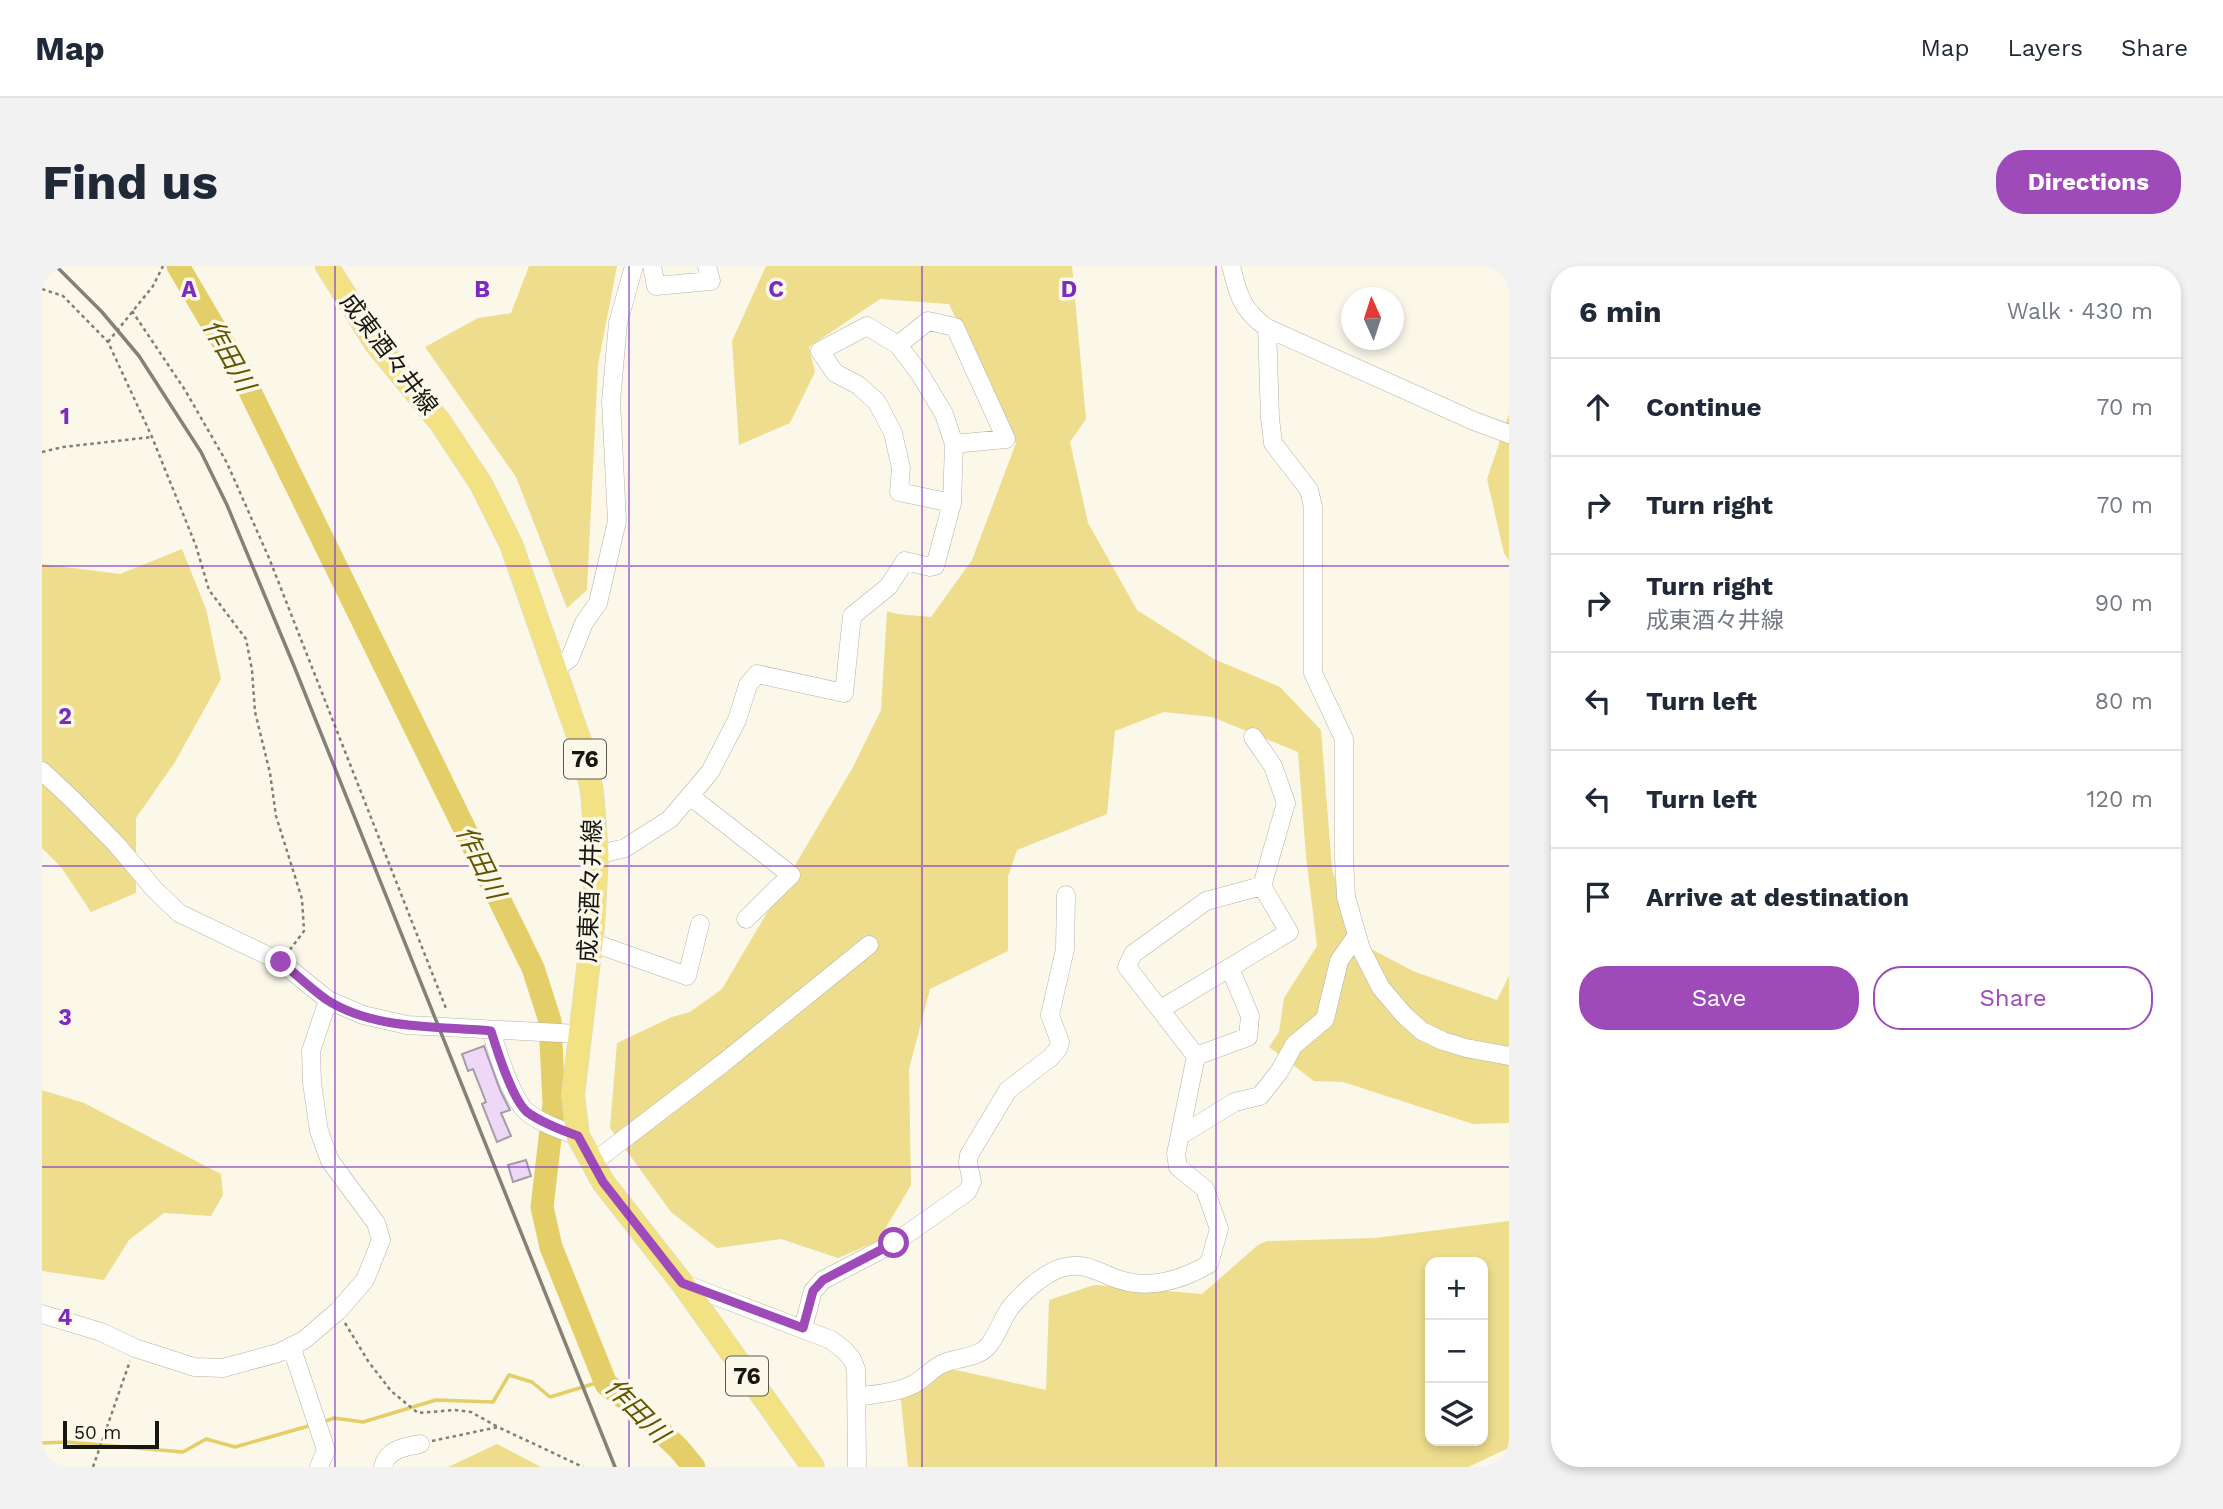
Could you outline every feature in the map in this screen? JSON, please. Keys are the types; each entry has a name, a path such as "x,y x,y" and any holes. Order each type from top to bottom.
{"main road":[{"name":"成東酒々井線","path":"327,266 376,344 440,422 481,484 511,544 582,747 592,791 597,855 591,942 573,1095 578,1136 591,1164 682,1283 813,1467"}],"street":[{"path":"555,670 570,658 584,623 598,603 617,522 611,401 618,323 634,266"},
{"path":"652,266 656,286 711,281 707,266"},
{"path":"1231,266 1241,303 1253,318 1267,328 1474,421 1509,434"},
{"path":"898,345 928,321 956,327 1006,439 954,444"},
{"path":"597,855 625,848 670,819 710,772 737,720 748,685 758,674 844,693 852,616 888,587 905,561 935,566 952,503 954,444 944,414 920,374 898,345 867,326 820,351 835,373 858,385 877,402 893,433 901,468 899,492 952,503"},
{"path":"1267,328 1273,443 1309,490 1313,507 1313,673 1344,739 1346,897 1357,935 1381,988 1422,1031 1466,1048 1509,1056"},
{"path":"1161,1009 1289,932 1262,886 1286,803 1273,766 1253,737"},
{"path":"42,771 74,800 179,913 281,962 328,1000 363,1015 407,1026 579,1034"},
{"path":"690,796 791,875 746,919"},
{"path":"856,1397 900,1389 915,1383 940,1365 981,1352 989,1345 1010,1308 1050,1272 1077,1264 1095,1268 1114,1278 1155,1283 1174,1281 1209,1264 1219,1229 1205,1189 1178,1167 1176,1154 1196,1055 1127,967 1133,954 1206,901 1262,886"},
{"path":"803,1328 813,1291 823,1280 894,1243 967,1192 972,1182 968,1155 1009,1090 1058,1049 1060,1042 1050,1015 1065,949 1066,895"},
{"path":"591,942 687,976 700,924"},
{"path":"1181,1135 1236,1102 1260,1096 1279,1072 1294,1045 1325,1019 1339,961 1357,935"},
{"path":"591,1164 722,1064 869,944"},
{"path":"1196,1055 1248,1037 1250,1016 1230,968"},
{"path":"42,1314 101,1332 135,1348 194,1367 223,1368 278,1353 304,1340 338,1311 365,1280 381,1240 376,1223 330,1161 319,1131 312,1083 311,1051 328,1000"},
{"path":"491,1031 503,1068 519,1102 527,1111 578,1136"},
{"path":"682,1283 831,1340 852,1359 856,1369 857,1467"},
{"path":"291,1346 326,1450 318,1467"},
{"path":"383,1467 384,1460 396,1449 420,1444"}],"path":[{"path":"108,342 153,286 163,266"},
{"path":"42,289 62,296 108,342 152,437 196,547 209,590 246,639 252,670 255,712 270,773 276,816 303,908 304,931 281,962"},
{"path":"132,311 185,390 232,474 270,558 454,1027"},
{"path":"42,452 63,447 152,437"},
{"path":"338,1311 368,1361 391,1391 418,1413 455,1410 471,1412 582,1466"},
{"path":"93,1467 135,1348"},
{"path":"420,1444 498,1427"}],"shaded area":[{"path":"529,266 617,266 598,365 587,590 567,608 516,477 425,347 478,318 511,313"},
{"path":"766,266 1072,266 1086,419 1070,442 1088,523 1137,610 1214,659 1280,687 1321,730 1332,868 1352,939 1415,972 1497,1000 1509,976 1509,1123 1473,1124 1343,1082 1314,1081 1269,1047 1279,1032 1284,998 1317,946 1306,856 1298,752 1212,717 1164,712 1115,731 1107,814 1017,850 1008,876 1008,951 930,989 909,1069 911,1185 878,1241 838,1258 781,1239 717,1248 671,1212 610,1128 617,1043 672,1017 690,1012 722,989 853,767 881,710 887,611 931,617 972,560 1016,443 949,304 880,299 809,347 815,372 790,423 739,445 732,341"},
{"path":"1509,414 1509,561 1504,553 1487,479"},
{"path":"182,549 206,609 221,679 175,762 136,818 136,893 91,912 61,867 42,848 42,564 120,574"},
{"path":"42,1090 84,1103 221,1174 223,1195 211,1216 164,1213 129,1240 104,1280 42,1271"},
{"path":"1509,1221 1509,1448 1468,1467 908,1467 900,1392 947,1368 1046,1390 1049,1300 1094,1285 1202,1294 1258,1245 1267,1241 1375,1238"},
{"path":"497,1444 541,1467 448,1467"}],"building":[{"path":"484,1046 510,1110 501,1113 511,1136 497,1142 482,1104 486,1102 473,1069 468,1071 462,1054"},
{"path":"526,1160 531,1176 513,1182 508,1165"}],"waterway":[{"name":"作田川","path":"178,266 240,371 533,968 550,1021 554,1104 542,1207 551,1247 606,1384 631,1403 694,1467"},
{"path":"323,1422 334,1418 363,1422 436,1400 493,1402 509,1375 532,1382 550,1397 596,1383 606,1384"},
{"path":"42,1443 67,1442 183,1452 206,1439 235,1447 312,1425"}],"railway":[{"path":"56,266 102,312 139,356 201,452 227,505 615,1467"}],"route":[{"path":"281,962 328,1000 363,1015 407,1026 491,1031 519,1102 527,1111 578,1136 603,1182 682,1283 803,1328 813,1291 823,1280 894,1243"}]}
